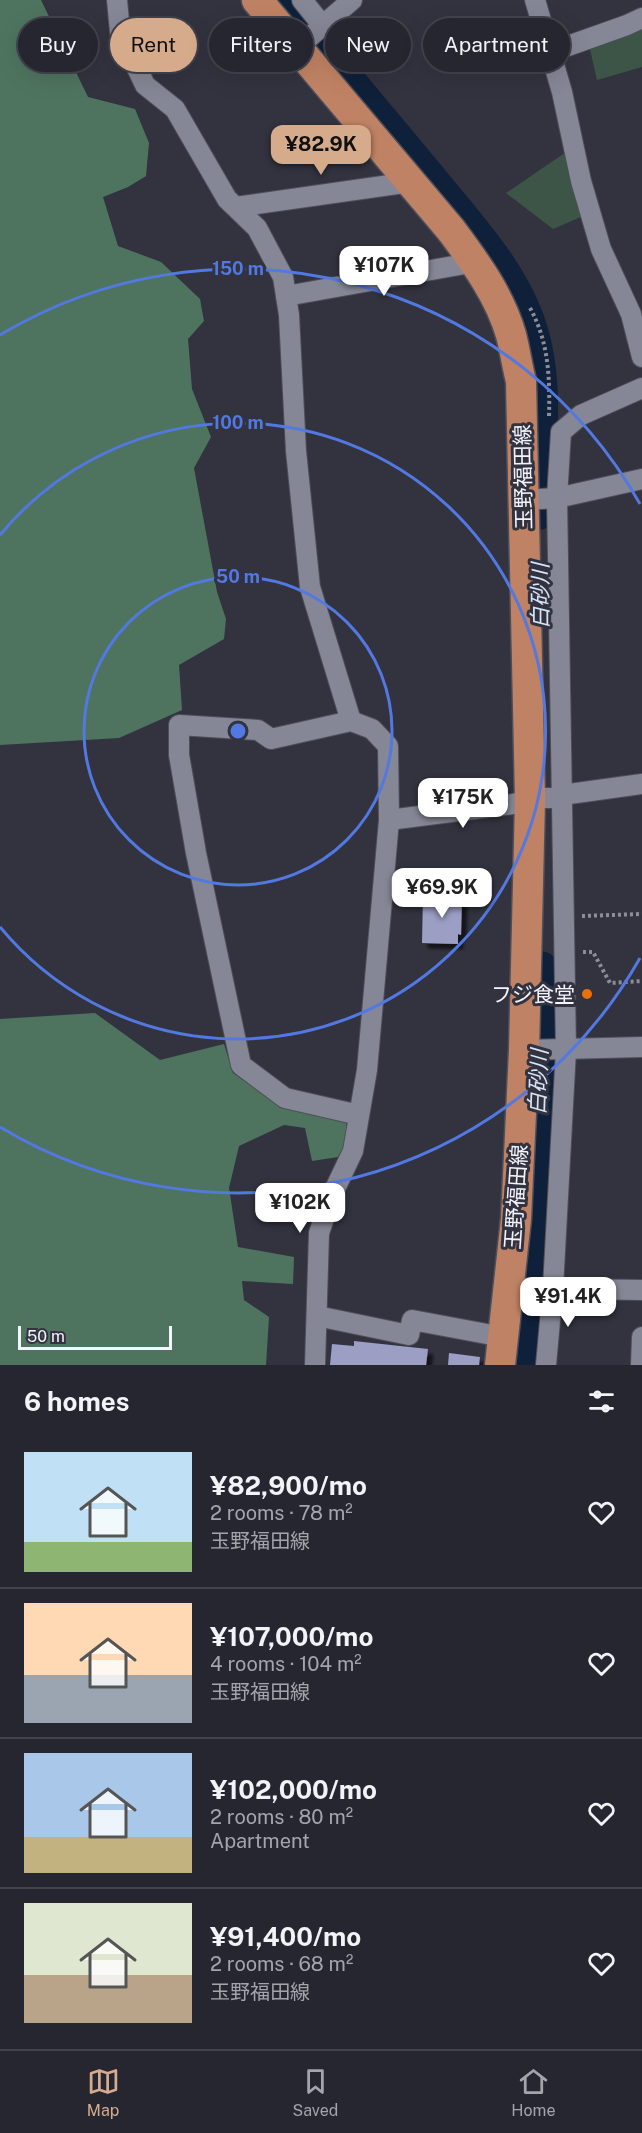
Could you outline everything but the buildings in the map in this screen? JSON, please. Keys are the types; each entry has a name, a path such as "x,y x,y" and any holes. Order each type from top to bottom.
{"main road":[{"name":"玉野福田線","path":"257,0 284,18"},
{"name":"玉野福田線","path":"313,39 411,182 476,262 499,304 511,334 521,381 540,499 546,798 516,1219 515,1288 502,1351"}],"street":[{"path":"117,0 120,32 145,85 175,109 227,199 257,228 283,276 289,315 296,451 310,587 351,721"},
{"path":"302,0 306,18"},
{"path":"313,34 352,0"},
{"path":"535,0 541,18"},
{"path":"570,45 642,18"},
{"path":"556,72 581,181 601,249 631,314 642,357"},
{"path":"236,207 411,182"},
{"path":"286,296 476,262"},
{"path":"642,388 581,415 561,432 540,499 642,479"},
{"path":"315,1365 319,1233 332,1195 353,1151 367,1070 389,820 388,746 372,729 351,721 271,739 258,730 179,725 179,755 196,853 241,1065 285,1098 359,1114"},
{"path":"389,820 642,784"},
{"path":"546,798 564,916 561,1050 546,1365"},
{"path":"528,1050 642,1047"},
{"path":"515,1288 642,1290"},
{"path":"316,1316 409,1335 412,1320 502,1351"},
{"path":"641,1365 642,1336"}],"path":[{"path":"564,916 642,914"},
{"path":"564,952 593,952 610,983 642,981"}],"green space":[{"path":"0,0 41,0 50,18 18,18 18,72 76,72 88,97 135,109 149,143 146,176 128,187 103,197 118,246 161,262 200,299 204,321 188,339 192,389 211,437 194,468 217,592 226,619 224,639 179,665 182,710 119,738 0,745"},
{"path":"642,25 642,67 597,80 589,45"},
{"path":"569,150 583,216 553,229 506,193"},
{"path":"95,1013 160,1060 224,1044 233,1073 263,1094 346,1117 347,1141 338,1157 312,1161 305,1128 284,1125 239,1146 229,1188 238,1247 294,1257 293,1284 242,1281 244,1300 269,1317 266,1365 0,1365 0,1019"}],"waterway":[{"name":"白砂川","path":"278,0 474,235 512,291 529,331 538,375 538,511"},
{"name":"白砂川","path":"528,1280 539,1059 540,970"},
{"name":"白砂川","path":"519,1365 526,1297"}],"place":[{"name":"フジ食堂","path":"587,994"}]}
